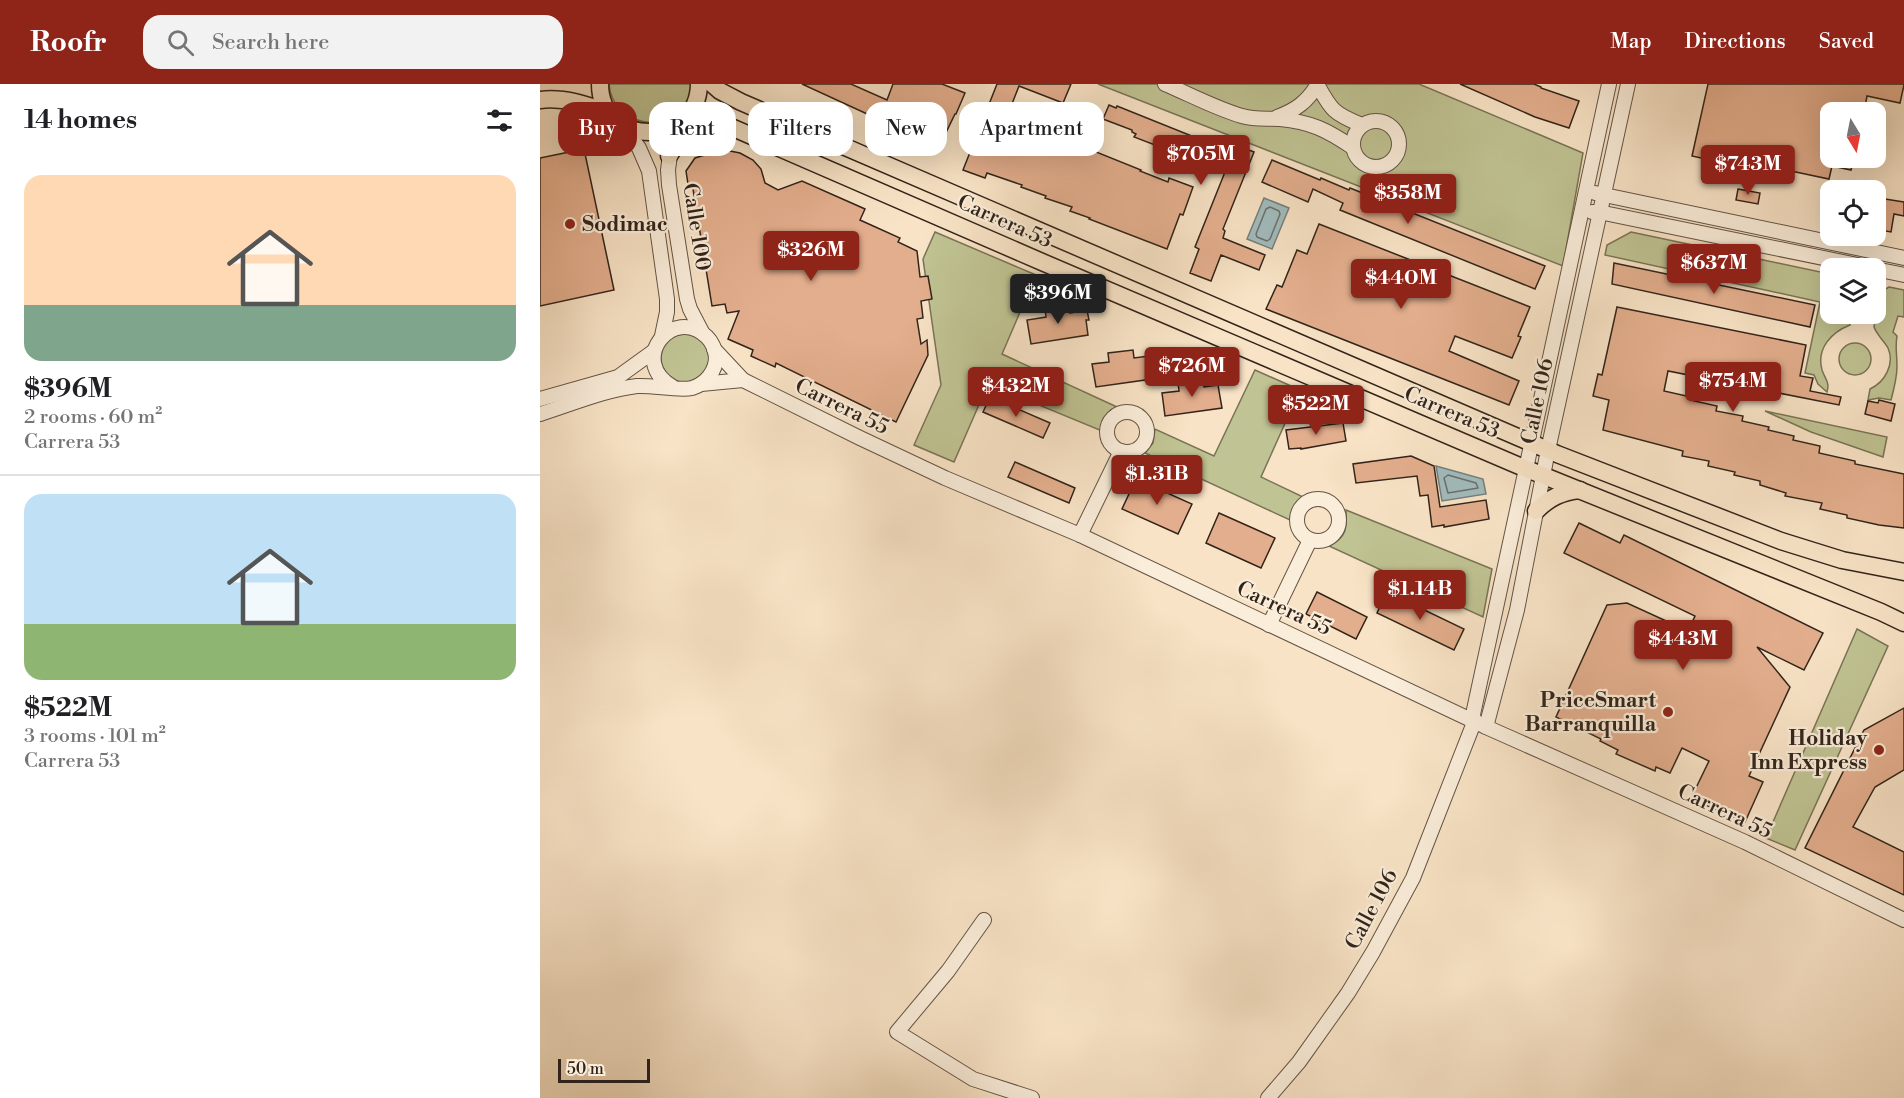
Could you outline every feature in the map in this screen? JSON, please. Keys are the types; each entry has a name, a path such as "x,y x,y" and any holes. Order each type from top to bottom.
{"main road":[{"path":"600,84 603,102"},
{"path":"696,102 699,84"},
{"name":"Carrera 53","path":"712,84 720,91 752,107 1532,444 1781,541 1842,560 1904,572"},
{"path":"540,100 576,102"},
{"name":"Carrera 53","path":"736,130 1526,468 1904,623"},
{"path":"1536,511 1556,495 1581,490"}],"street":[{"path":"1165,84 1242,116 1310,123 1352,147 1362,163 1374,167 1387,165 1396,156 1399,143 1391,126 1379,121 1367,122 1354,135 1352,147"},
{"path":"1272,119 1306,102 1317,84"},
{"path":"1317,84 1327,104 1335,112 1362,126"},
{"name":"Calle 106","path":"1477,722 1482,676 1609,84"},
{"name":"Calle 106","path":"1268,1098 1299,1062 1348,993 1413,878 1477,722 1517,610 1548,450 1628,84"},
{"name":"Calle 100","path":"637,147 644,158 652,186 667,299 662,336"},
{"name":"Calle 100","path":"669,156 669,185 687,298 702,332"},
{"path":"1586,191 1904,258"},
{"path":"1581,212 1599,212 1821,258"},
{"path":"1886,271 1904,275"},
{"path":"540,399 618,377 654,351 662,336 681,327 702,332 710,339 714,349 716,359 709,378 692,388 642,386 615,390 540,414"},
{"name":"Carrera 55","path":"714,349 743,381 945,478 1080,535 1477,722 1745,842 1904,920"},
{"path":"654,351 655,368 659,376 673,387"},
{"name":"Carrera 55","path":"701,384 743,381"},
{"path":"1080,535 1121,451"},
{"path":"1269,625 1310,540"},
{"name":"Calle 106","path":"1447,708 1459,706 1470,699 1478,688 1482,676"},
{"path":"984,920 948,971 897,1032 973,1079 1032,1098"}],"green space":[{"path":"609,84 692,84 686,102 649,102 649,122 637,119 637,102 616,102"},
{"path":"1098,84 1419,84 1583,153 1563,266"},
{"path":"935,232 1036,275 1002,354 1117,407 1107,418 1102,431 988,384 954,462 914,445 941,385 923,259"},
{"path":"1631,232 1820,272 1820,302 1605,255 1607,245"},
{"path":"1889,287 1904,290 1904,317 1898,316 1893,332 1897,336 1895,383 1891,400 1879,398 1868,400 1870,389 1884,377 1890,360 1888,348 1874,327 1875,324 1886,324 1886,289"},
{"path":"1820,302 1820,324 1850,325 1837,332 1823,348 1821,362 1828,383 1827,392 1818,384 1814,375 1805,373"},
{"path":"685,334 702,341 709,358 702,375 685,382 668,375 661,358 668,341"},
{"path":"1855,343 1866,348 1871,359 1866,370 1855,375 1844,370 1839,359 1844,348"},
{"path":"1255,370 1300,390 1261,477 1303,497 1294,506 1290,520 1145,453 1153,443 1155,429 1214,456"},
{"path":"1765,411 1887,437 1883,457 1811,432"},
{"path":"1346,510 1492,569 1483,617 1329,546 1335,543 1345,531"},
{"path":"1857,629 1888,646 1795,850 1766,838"}],"water":[{"path":"1264,198 1289,208 1272,249 1247,239"},
{"path":"1436,466 1483,479 1486,494 1442,501"}],"building":[{"path":"802,84 851,84 887,100 893,84 942,84 965,93 947,130 947,102 865,102 865,113 853,107 853,102 841,102"},
{"path":"997,84 1071,84 1063,102 1019,86 1013,102 990,102"},
{"path":"1460,84 1534,84 1579,101 1569,128 1535,117"},
{"path":"1708,84 1904,84 1900,103 1867,96 1866,102 1820,102 1820,168 1832,168 1829,179 1729,158 1728,164 1692,156"},
{"path":"1109,105 1116,108 1117,106 1219,147 1222,140 1254,152 1223,229 1225,231 1223,238 1265,255 1259,270 1221,255 1211,281 1190,273 1199,249 1195,247 1225,172 1134,137 1136,134 1132,130 1104,119"},
{"path":"736,152 740,153 753,160 761,169 765,183 778,190 802,181 865,209 860,220 900,238 898,242 917,251 920,277 928,276 932,299 921,301 923,318 917,319 921,344 927,340 928,355 896,422 776,363 775,367 751,356 753,350 728,339 739,311 727,313 725,304 712,306 692,183 688,184 686,171 695,158 736,156"},
{"name":"Sodimac","path":"558,154 585,156 614,290 540,306 540,158"},
{"path":"1104,155 1168,182 1169,178 1193,187 1167,249 1070,211 1072,207 1045,198 1046,196 1021,187 1022,185 987,173 985,178 963,170 969,156"},
{"path":"1272,160 1320,180 1321,178 1349,190 1350,188 1545,266 1535,289 1340,210 1343,203 1313,189 1308,202 1262,182"},
{"path":"1738,189 1760,193 1758,204 1736,200"},
{"path":"1886,199 1904,202 1904,216 1894,214 1891,232 1886,231"},
{"path":"1319,224 1530,307 1512,358 1455,336 1449,351 1519,381 1509,405 1266,309 1277,285 1282,287 1297,250 1307,254"},
{"path":"1614,263 1815,305 1810,327 1612,284"},
{"path":"1066,304 1070,313 1087,310 1088,335 1031,344 1027,320 1046,317 1045,308"},
{"path":"1617,307 1806,345 1800,376 1813,378 1810,391 1841,397 1839,405 1668,371 1664,391 1717,406 1716,411 1743,416 1742,421 1794,436 1793,440 1820,446 1819,453 1855,461 1855,464 1904,474 1904,528 1847,518 1847,515 1820,509 1822,503 1785,496 1786,493 1760,485 1760,481 1708,466 1709,461 1682,456 1683,451 1603,430 1609,400 1593,396 1598,374 1602,375"},
{"path":"1133,350 1134,358 1149,356 1152,379 1096,387 1092,364 1109,362 1108,353"},
{"path":"1203,379 1204,387 1218,385 1222,408 1165,416 1162,393 1179,391 1178,382"},
{"path":"990,397 1050,423 1043,438 983,412"},
{"path":"1879,400 1895,404 1891,421 1865,414 1868,401 1878,403"},
{"path":"1343,423 1346,441 1289,449 1286,430"},
{"path":"1411,456 1434,466 1440,507 1486,500 1489,519 1432,527 1428,495 1420,496 1417,476 1356,483 1353,464"},
{"path":"1015,462 1075,488 1069,503 1008,477"},
{"path":"1136,479 1192,504 1178,534 1122,509"},
{"path":"1219,513 1275,538 1261,568 1206,543"},
{"name":"PriceSmart Barranquilla","path":"1579,523 1620,543 1624,535 1823,633 1804,670 1757,647 1790,687 1749,776 1763,782 1745,822 1706,805 1708,800 1693,794 1709,761 1682,748 1670,773 1656,767 1655,771 1616,754 1618,750 1600,741 1601,739 1556,717 1607,605 1627,603 1688,631 1695,616 1564,553"},
{"path":"1317,592 1367,617 1356,639 1306,614"},
{"path":"1387,592 1464,629 1454,650 1377,613"},
{"path":"1904,708 1904,770 1875,787 1853,827 1904,852 1904,895 1805,848 1864,730"}],"place":[{"name":"Sodimac","path":"570,224"},
{"name":"PriceSmart Barranquilla","path":"1668,712"},
{"name":"Holiday Inn Express","path":"1879,750"}]}
